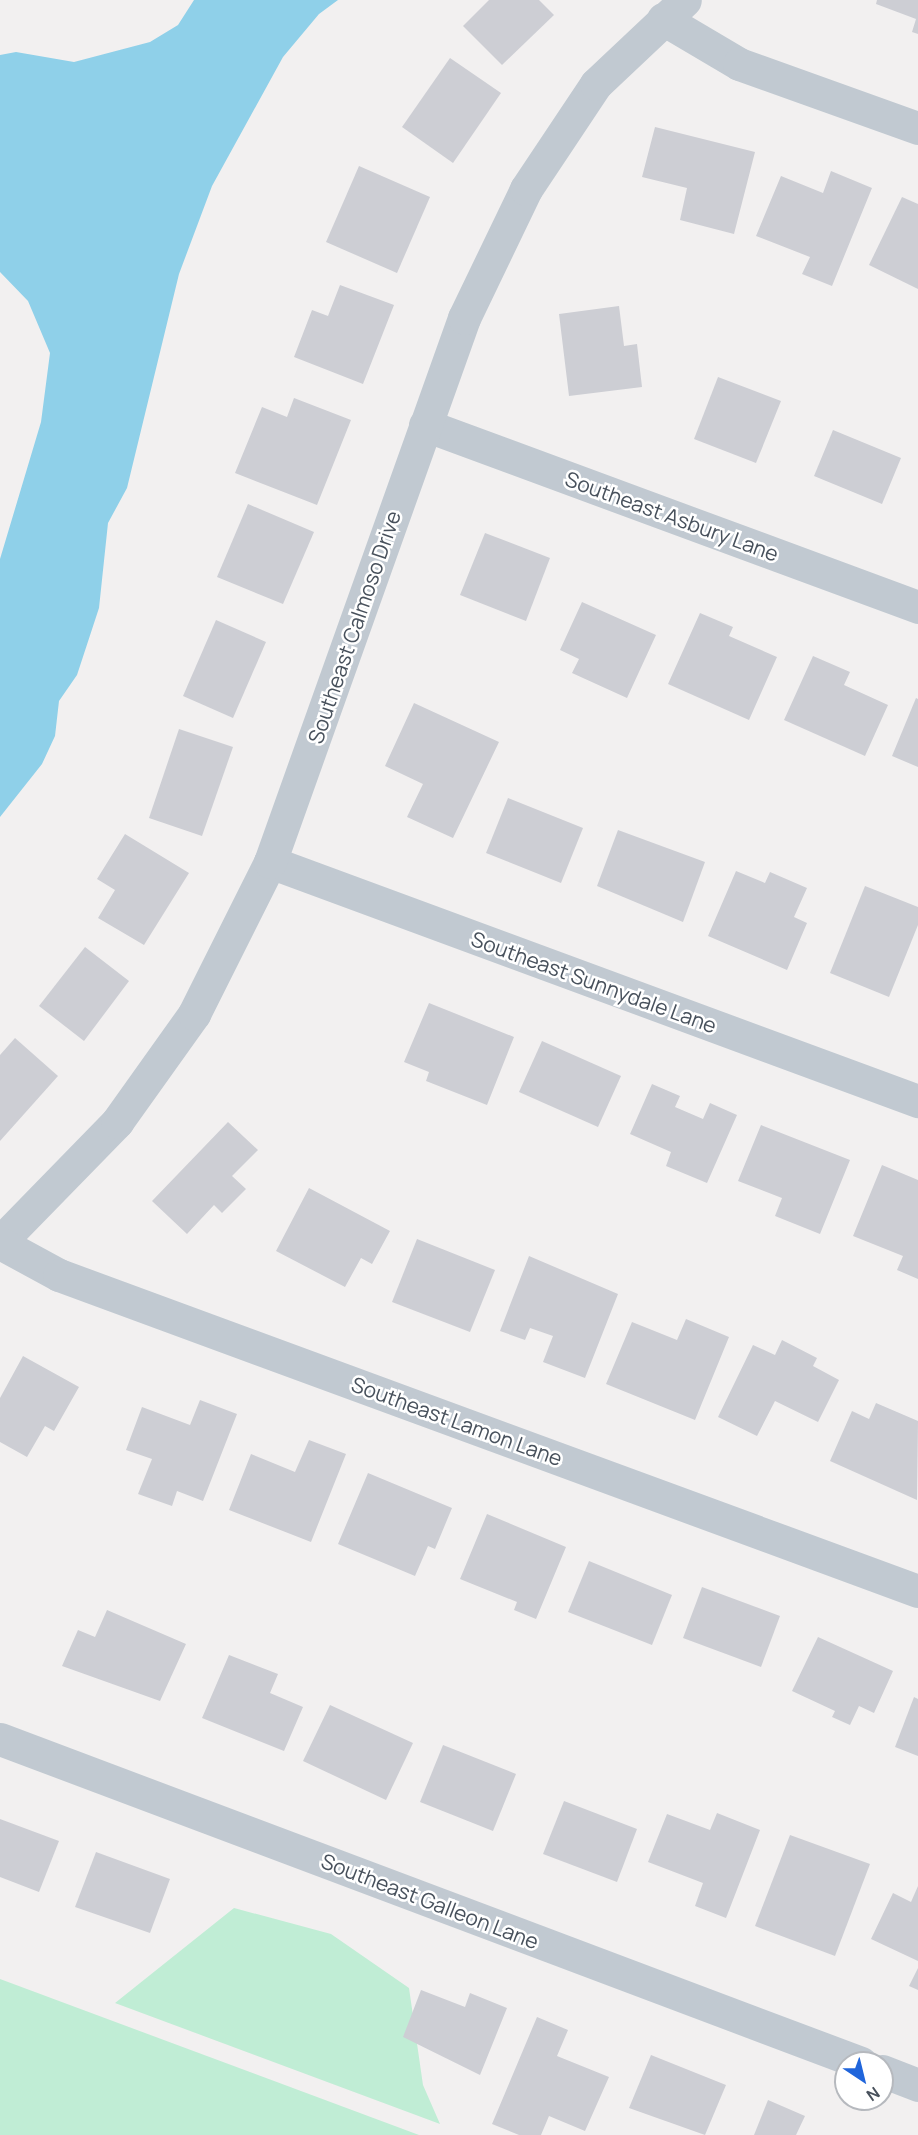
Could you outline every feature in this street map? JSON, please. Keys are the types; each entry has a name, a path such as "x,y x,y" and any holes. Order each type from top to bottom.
{"street":[{"path":"674,9 739,64 918,128"},
{"name":"Southeast Calmoso Drive","path":"0,1243 117,1122 194,1014 270,862 464,318 526,189 596,84 674,9"},
{"name":"Southeast Asbury Lane","path":"425,425 918,607"},
{"name":"Southeast Sunnydale Lane","path":"270,862 918,1101"},
{"name":"Southeast Lamon Lane","path":"0,1243 59,1275 918,1591"},
{"name":"Southeast Galleon Lane","path":"0,1739 834,2053"},
{"path":"894,2076 918,2085"}],"green space":[{"path":"234,1908 331,1934 409,1988 423,2085 440,2124 115,2003"},
{"path":"0,1979 419,2135 0,2135"}],"water":[{"path":"194,0 338,0 319,14 283,57 212,186 179,274 127,488 108,523 99,608 77,675 59,701 55,736 42,764 0,817 0,559 41,422 50,353 28,301 0,272 0,55 16,52 74,62 150,42 178,25"}],"building":[{"path":"489,0 539,0 554,15 502,65 463,26"},
{"path":"877,0 918,0 918,34 912,32 916,19 876,4"},
{"path":"450,58 501,93 453,163 402,127"},
{"path":"655,127 755,152 734,234 680,220 687,188 642,177"},
{"path":"359,166 430,197 397,273 326,242"},
{"path":"831,171 872,188 832,286 802,274 810,257 756,236 781,176 823,193"},
{"path":"902,197 918,204 918,289 869,265"},
{"path":"340,285 394,305 363,384 294,357 312,310 328,316"},
{"path":"619,306 624,346 637,344 642,387 569,396 559,314"},
{"path":"718,377 781,401 756,463 694,439"},
{"path":"294,398 351,420 317,505 235,473 262,407 287,417"},
{"path":"833,430 901,458 882,504 814,476"},
{"path":"248,504 314,532 283,604 217,577"},
{"path":"485,533 550,558 526,621 460,595"},
{"path":"582,602 656,635 627,698 572,673 579,659 560,650"},
{"path":"700,613 733,627 729,636 777,657 749,720 668,684"},
{"path":"216,620 266,642 233,718 183,696"},
{"path":"813,656 850,672 844,685 888,705 865,756 784,720"},
{"path":"916,698 918,699 918,767 892,756"},
{"path":"414,703 499,742 453,838 407,817 423,784 385,766"},
{"path":"179,729 233,747 202,836 149,818"},
{"path":"508,798 583,828 561,883 486,853"},
{"path":"618,830 705,862 683,922 597,886"},
{"path":"125,834 189,873 144,945 98,918 115,890 97,879"},
{"path":"736,871 765,883 770,872 807,888 794,917 807,923 787,970 708,936"},
{"path":"865,886 918,907 918,925 889,997 830,973"},
{"path":"85,947 129,981 84,1041 39,1006"},
{"path":"429,1003 514,1037 487,1105 426,1081 429,1072 404,1062"},
{"path":"15,1038 58,1076 0,1141 0,1055"},
{"path":"542,1041 621,1076 598,1127 519,1092"},
{"path":"652,1084 680,1096 675,1107 703,1119 710,1103 737,1115 707,1183 666,1166 671,1152 630,1134"},
{"path":"228,1122 258,1150 232,1176 246,1189 222,1213 214,1205 187,1234 152,1201"},
{"path":"761,1125 850,1160 820,1234 775,1216 782,1198 738,1181"},
{"path":"882,1165 918,1180 918,1279 897,1270 903,1256 853,1236"},
{"path":"309,1188 390,1231 372,1264 361,1258 345,1287 276,1251"},
{"path":"417,1239 495,1270 470,1332 392,1302"},
{"path":"529,1256 618,1294 585,1378 543,1362 553,1336 530,1328 525,1340 500,1331"},
{"path":"686,1319 729,1337 695,1420 606,1384 632,1322 677,1340"},
{"path":"782,1340 817,1358 813,1366 839,1380 818,1422 775,1401 757,1436 718,1417 753,1345 775,1355"},
{"path":"23,1356 79,1387 54,1431 45,1426 27,1457 0,1442 0,1398"},
{"path":"200,1400 237,1414 203,1501 177,1491 172,1506 138,1494 152,1459 126,1450 142,1407 190,1425"},
{"path":"876,1403 918,1421 917,1500 830,1461 852,1411 869,1419"},
{"path":"309,1440 346,1454 311,1542 229,1510 251,1454 295,1472"},
{"path":"368,1473 452,1508 435,1549 428,1546 415,1576 338,1544"},
{"path":"487,1514 566,1547 536,1619 514,1610 517,1602 460,1579"},
{"path":"589,1561 672,1595 652,1645 568,1612"},
{"path":"702,1587 780,1616 761,1667 683,1638"},
{"path":"107,1610 186,1644 160,1701 62,1666 78,1630 95,1637"},
{"path":"818,1637 893,1671 874,1713 859,1706 850,1725 832,1717 835,1711 792,1691"},
{"path":"229,1655 278,1674 270,1693 303,1707 284,1751 202,1718"},
{"path":"914,1697 918,1699 918,1756 895,1747"},
{"path":"330,1705 413,1743 386,1800 303,1761"},
{"path":"443,1745 516,1774 493,1831 420,1802"},
{"path":"564,1801 637,1829 617,1882 543,1854"},
{"path":"717,1813 760,1830 726,1918 695,1906 703,1883 648,1862 667,1814 710,1830"},
{"path":"0,1819 59,1841 39,1892 0,1877"},
{"path":"790,1835 870,1864 835,1956 755,1926"},
{"path":"96,1852 170,1879 150,1933 75,1907"},
{"path":"918,1886 918,1961 871,1939 893,1893 911,1902"},
{"path":"918,1968 918,1990 909,1986"},
{"path":"421,1990 465,2007 470,1993 507,2008 480,2075 403,2037"},
{"path":"537,2017 568,2030 557,2056 609,2077 585,2131 549,2116 541,2135 519,2135 492,2124"},
{"path":"651,2055 726,2085 705,2135 629,2108"},
{"path":"768,2100 805,2116 796,2135 754,2135"}]}
